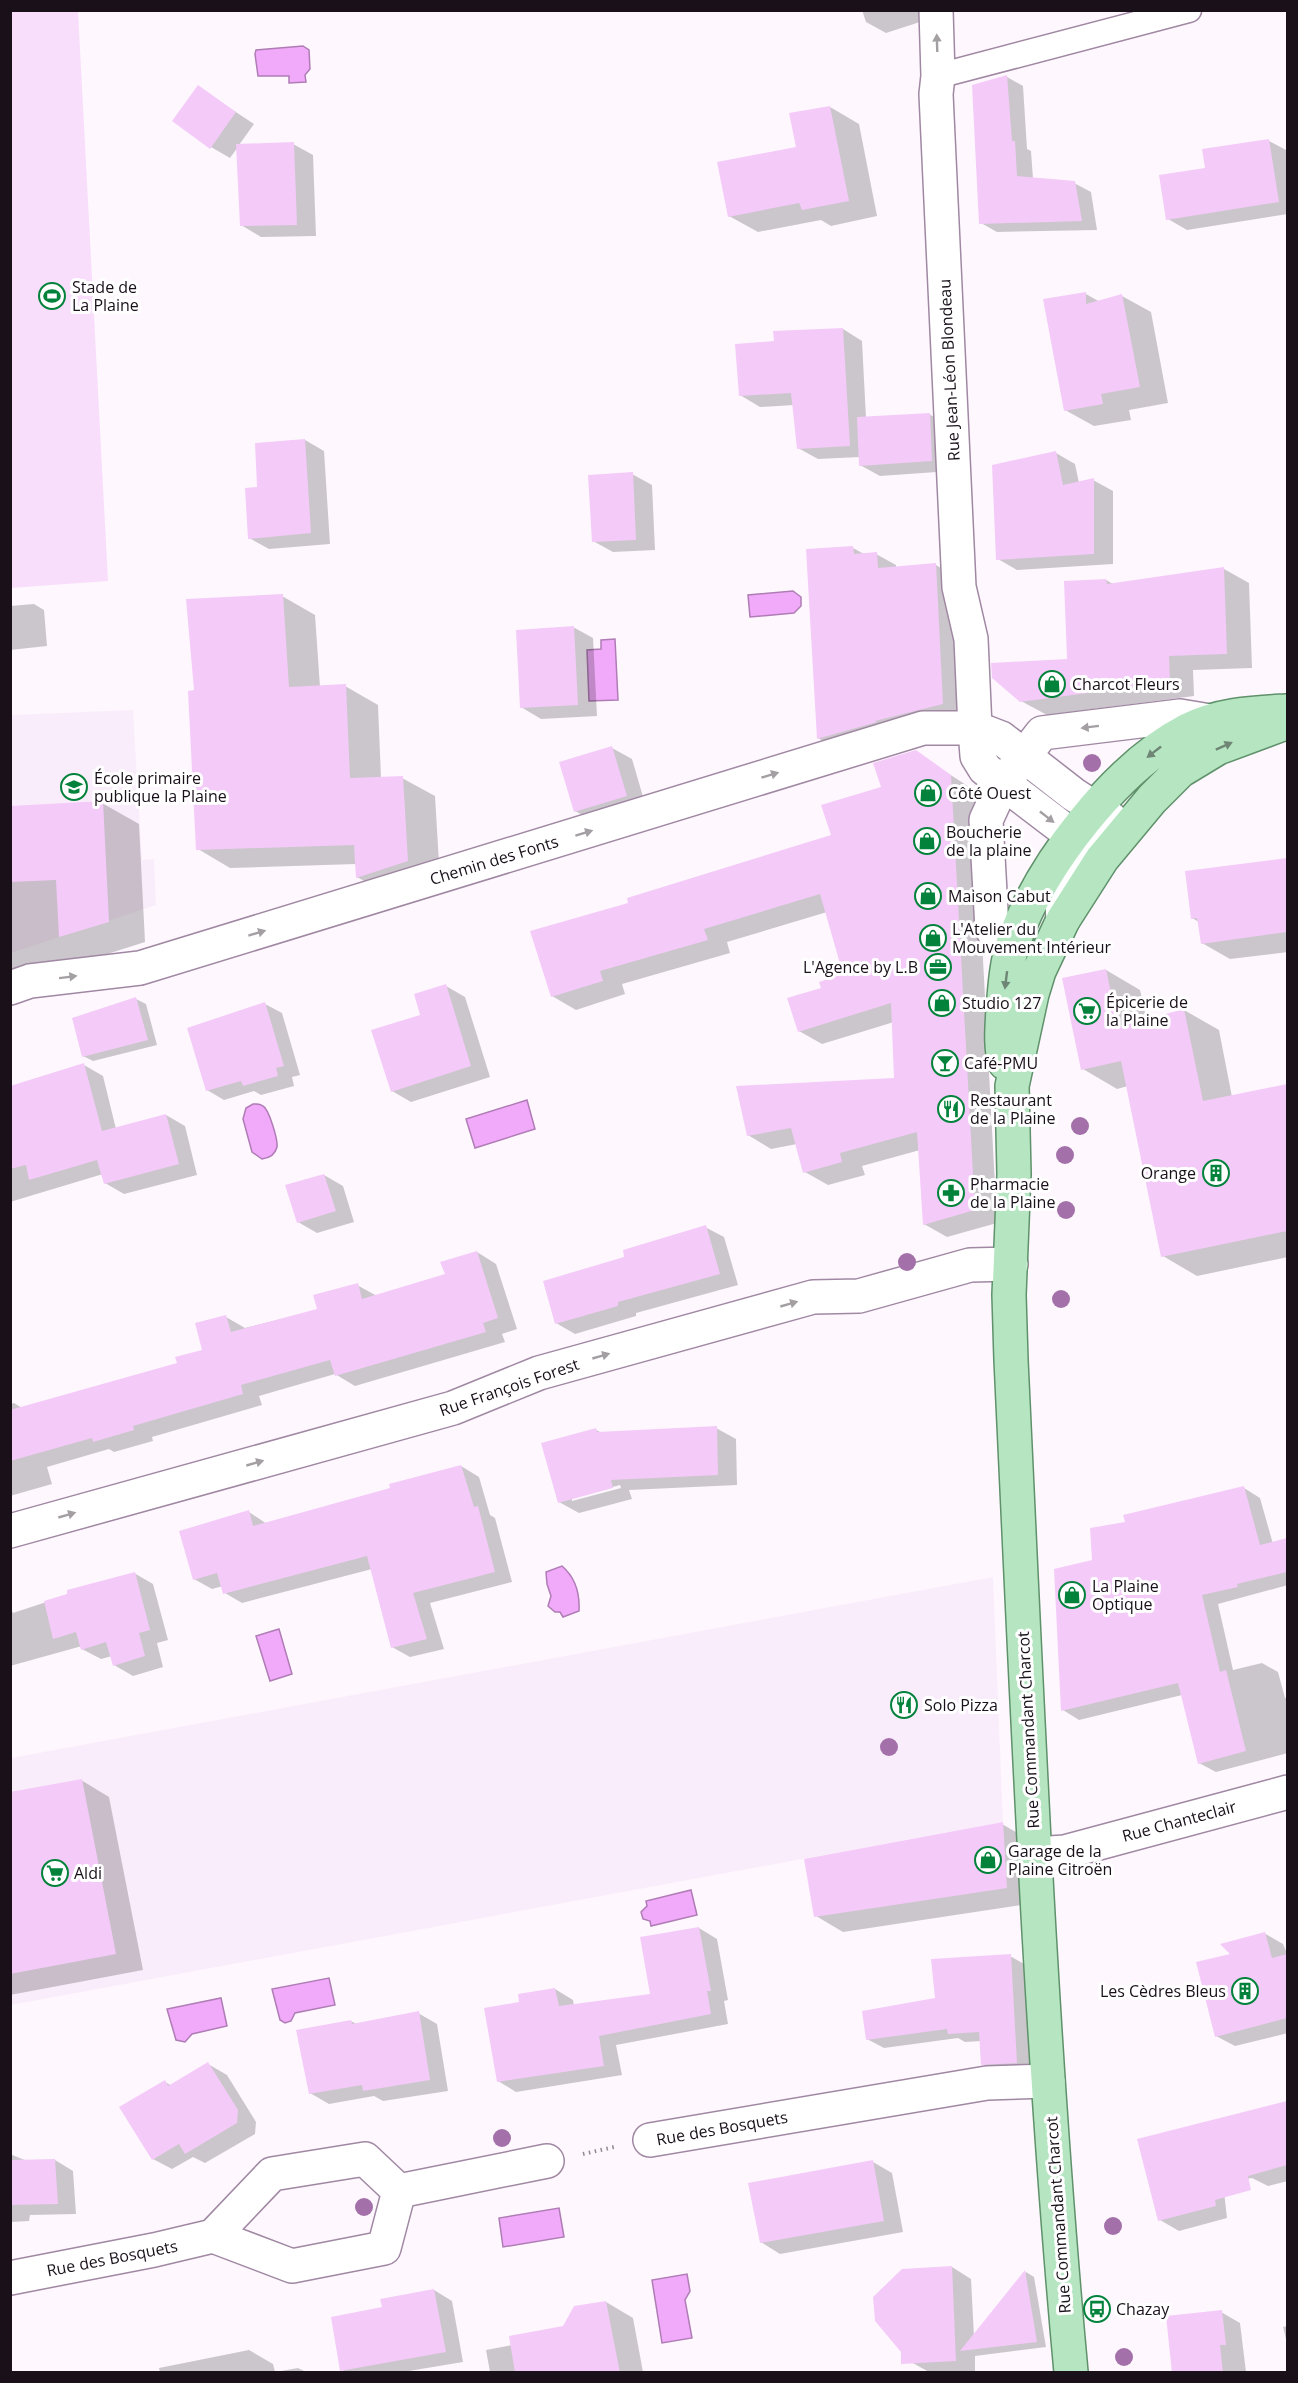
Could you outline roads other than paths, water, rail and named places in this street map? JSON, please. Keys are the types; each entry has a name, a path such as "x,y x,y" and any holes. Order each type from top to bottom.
{"main road":[{"name":"Rue Commandant Charcot","path":"1071,2373 1048,2081 1034,1854 1011,1360 1014,1174 1012,1086 1034,987 1063,920 1088,848 1096,807 1126,774 1166,743 1190,729 1232,714 1287,711"},
{"name":"Rue Commandant Charcot","path":"1012,1086 1001,1049 1007,973 1013,944 1030,901 1088,848 1152,799 1180,771 1218,748 1287,722"}],"street":[{"name":"Rue Jean-Léon Blondeau","path":"936,10 938,76 936,94 959,587 971,639 978,756 986,769 1088,848"},
{"name":"Rue Commandant Charcot","path":"1013,944 998,939 992,929 986,820 1003,783 1023,754 1042,733 1180,716 1210,721"},
{"name":"Chemin des Fonts","path":"10,988 30,981 140,968 923,728 975,728"},
{"path":"975,728 1001,738 1073,794 1096,807"},
{"name":"Rue François Forest","path":"10,1531 453,1408 539,1373 813,1297 859,1296 970,1265 1011,1264"},
{"name":"Rue Chanteclair","path":"1034,1854 1065,1852 1287,1792"},
{"name":"Rue des Bosquets","path":"650,2140 987,2083 1048,2081"},
{"path":"365,2159 399,2191 384,2248 292,2266 213,2236 272,2174 365,2159"},
{"path":"399,2191 547,2161"},
{"name":"Rue des Bosquets","path":"10,2278 213,2236"}],"lane":[{"path":"938,76 1189,10"}],"place":[{"name":"Stade de La Plaine","path":"52,296"},
{"name":"Charcot Fleurs","path":"1052,684"},
{"name":"École primaire publique la Plaine","path":"74,787"},
{"name":"Côté Ouest","path":"928,793"},
{"name":"Boucherie de la plaine","path":"927,841"},
{"name":"Maison Cabut","path":"928,896"},
{"name":"L'Atelier du Mouvement Intérieur","path":"933,938"},
{"name":"L'Agence by L.B","path":"938,967"},
{"name":"Studio 127","path":"942,1003"},
{"name":"Épicerie de la Plaine","path":"1087,1011"},
{"name":"Café-PMU","path":"945,1063"},
{"name":"Restaurant de la Plaine","path":"951,1109"},
{"name":"Orange","path":"1216,1173"},
{"name":"Pharmacie de la Plaine","path":"951,1193"},
{"name":"La Plaine Optique","path":"1072,1595"},
{"name":"Solo Pizza","path":"904,1705"},
{"name":"Garage de la Plaine Citroën","path":"988,1860"},
{"name":"Aldi","path":"55,1873"},
{"name":"Les Cèdres Bleus","path":"1245,1991"},
{"name":"Chazay","path":"1097,2309"}]}
